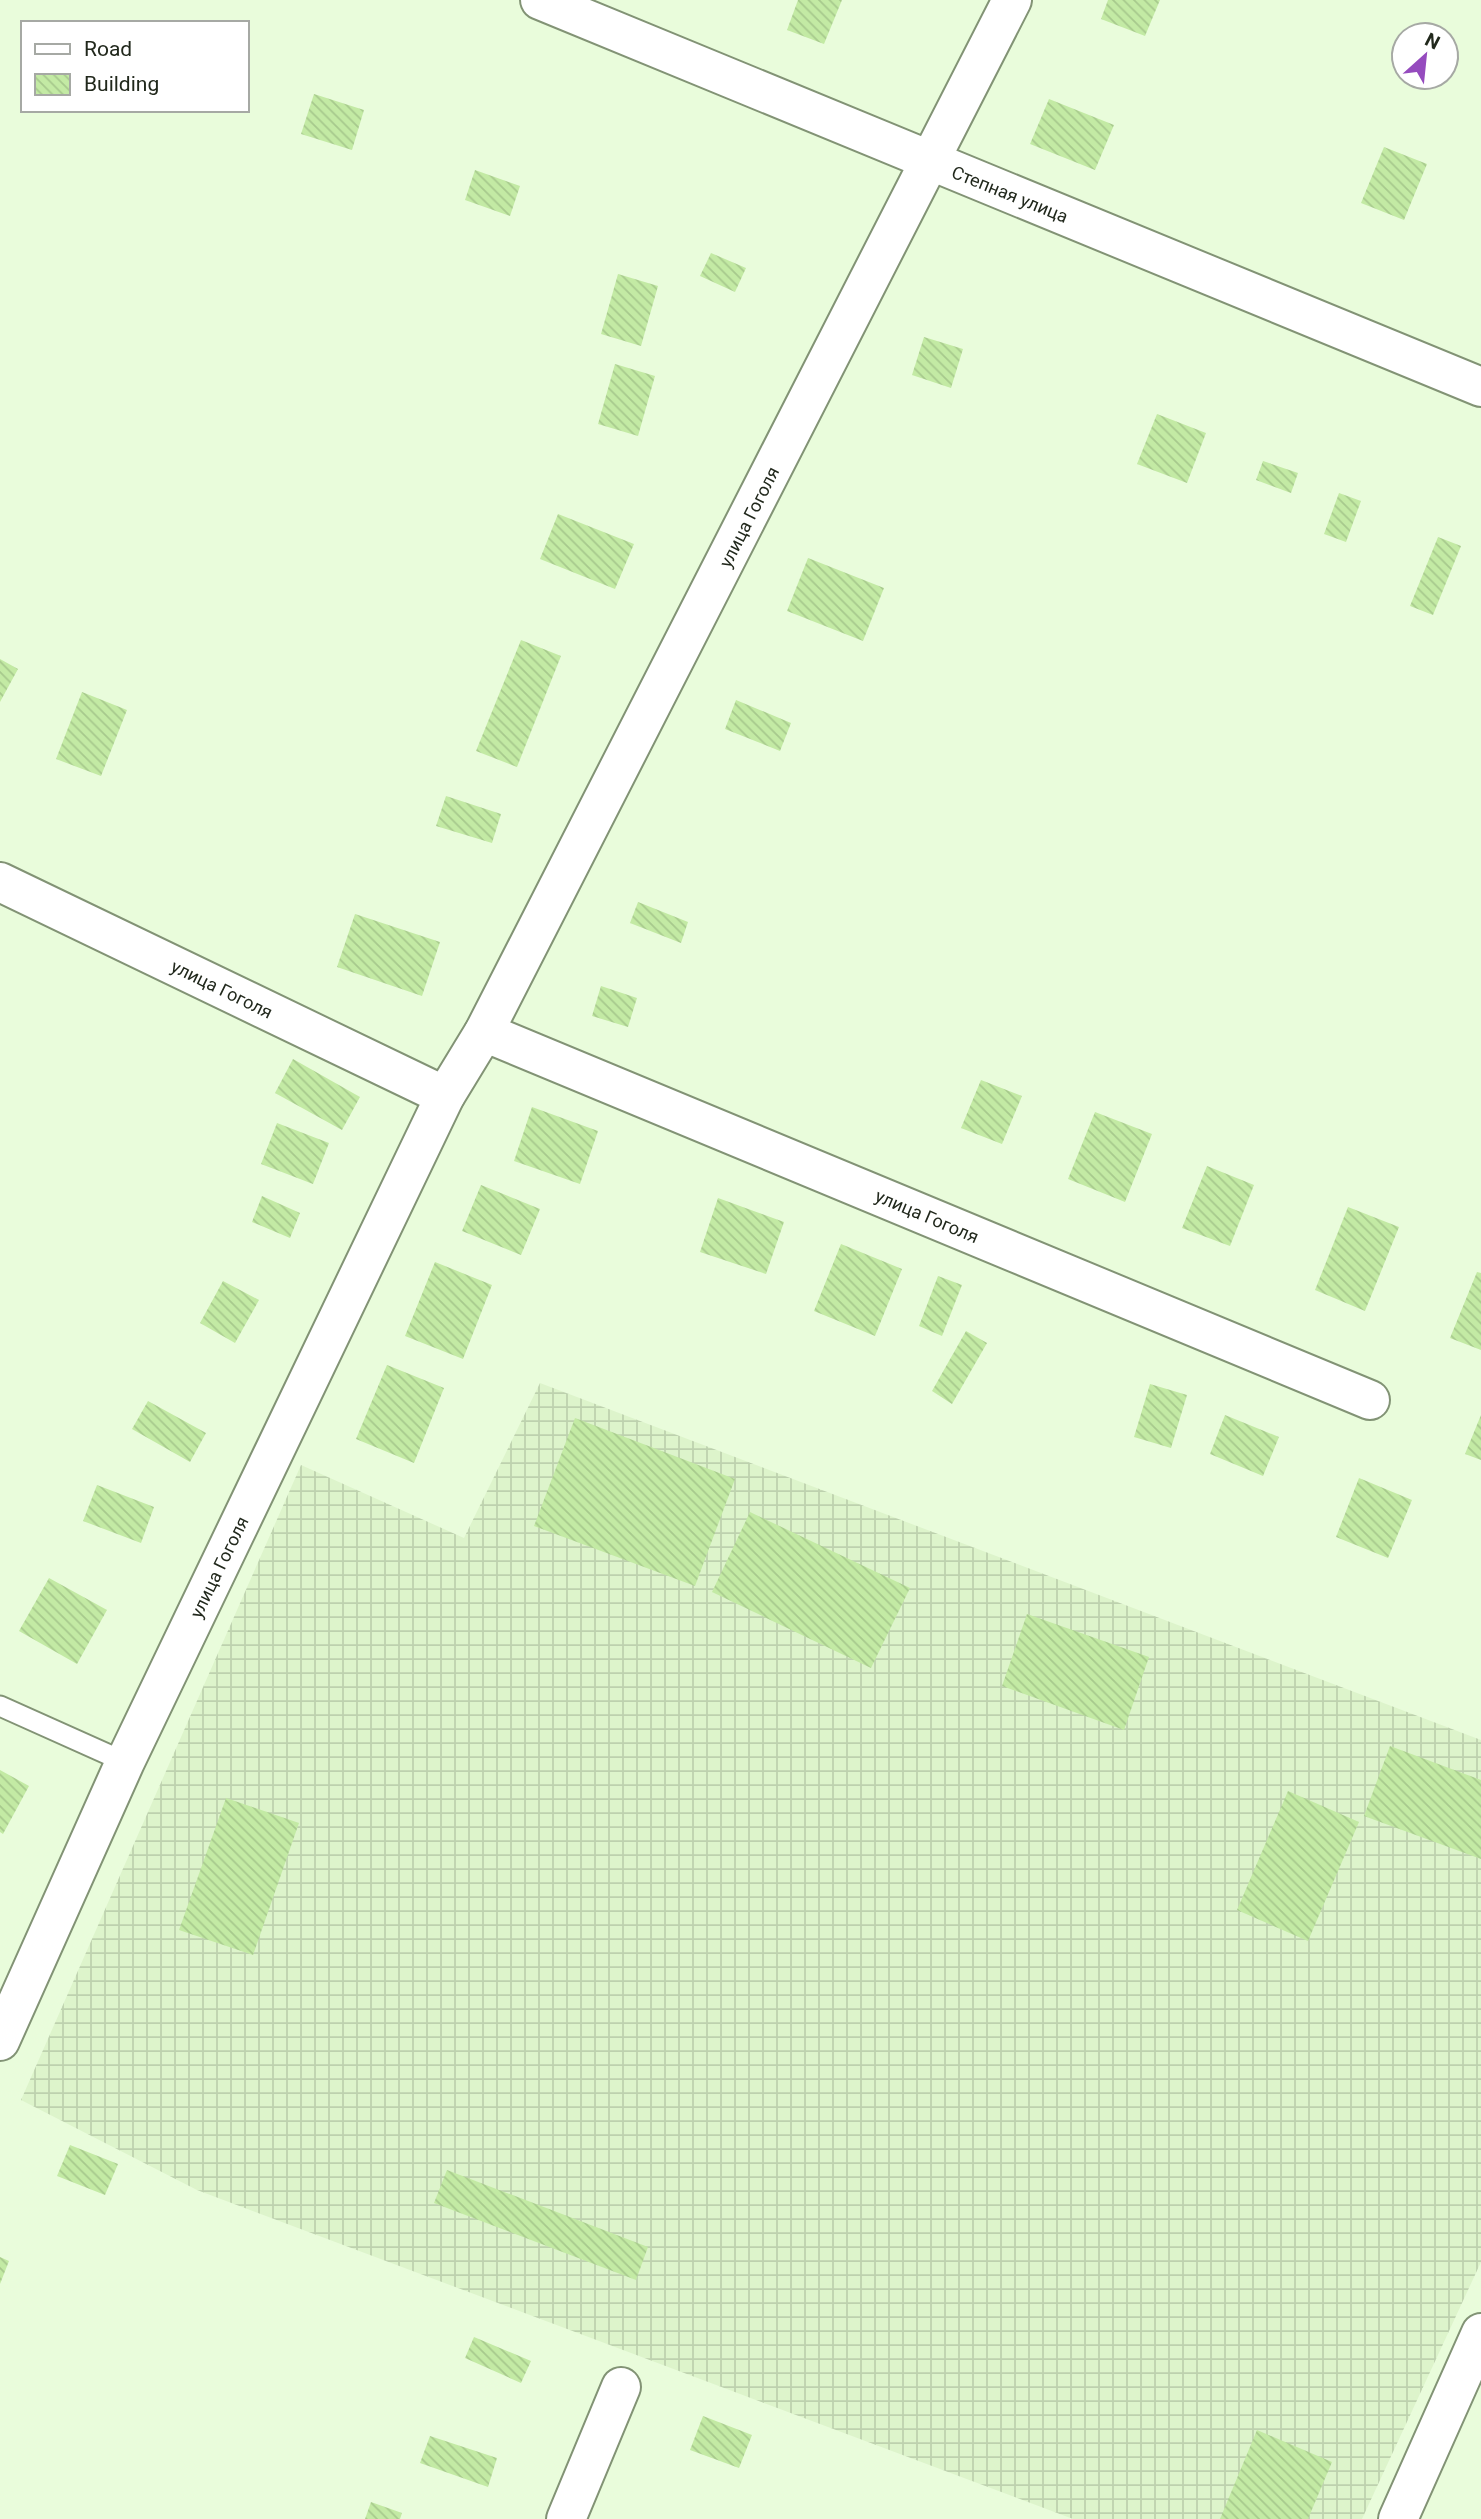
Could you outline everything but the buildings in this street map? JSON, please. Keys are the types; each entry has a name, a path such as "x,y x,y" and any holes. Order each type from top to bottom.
{"street":[{"name":"Степная улица","path":"540,0 1481,387"},
{"name":"улица Гоголя","path":"0,2041 125,1762 444,1096 484,1032 1012,0"},
{"name":"улица Гоголя","path":"0,881 444,1096"},
{"name":"улица Гоголя","path":"484,1032 1370,1400"},
{"path":"1398,2519 1481,2333"},
{"path":"566,2519 621,2387"}],"lane":[{"path":"0,1706 125,1762"}],"shaded area":[{"path":"540,1383 1481,1740 1481,2262 1362,2519 1073,2519 197,2190 21,2100 301,1465 464,1538"}]}
